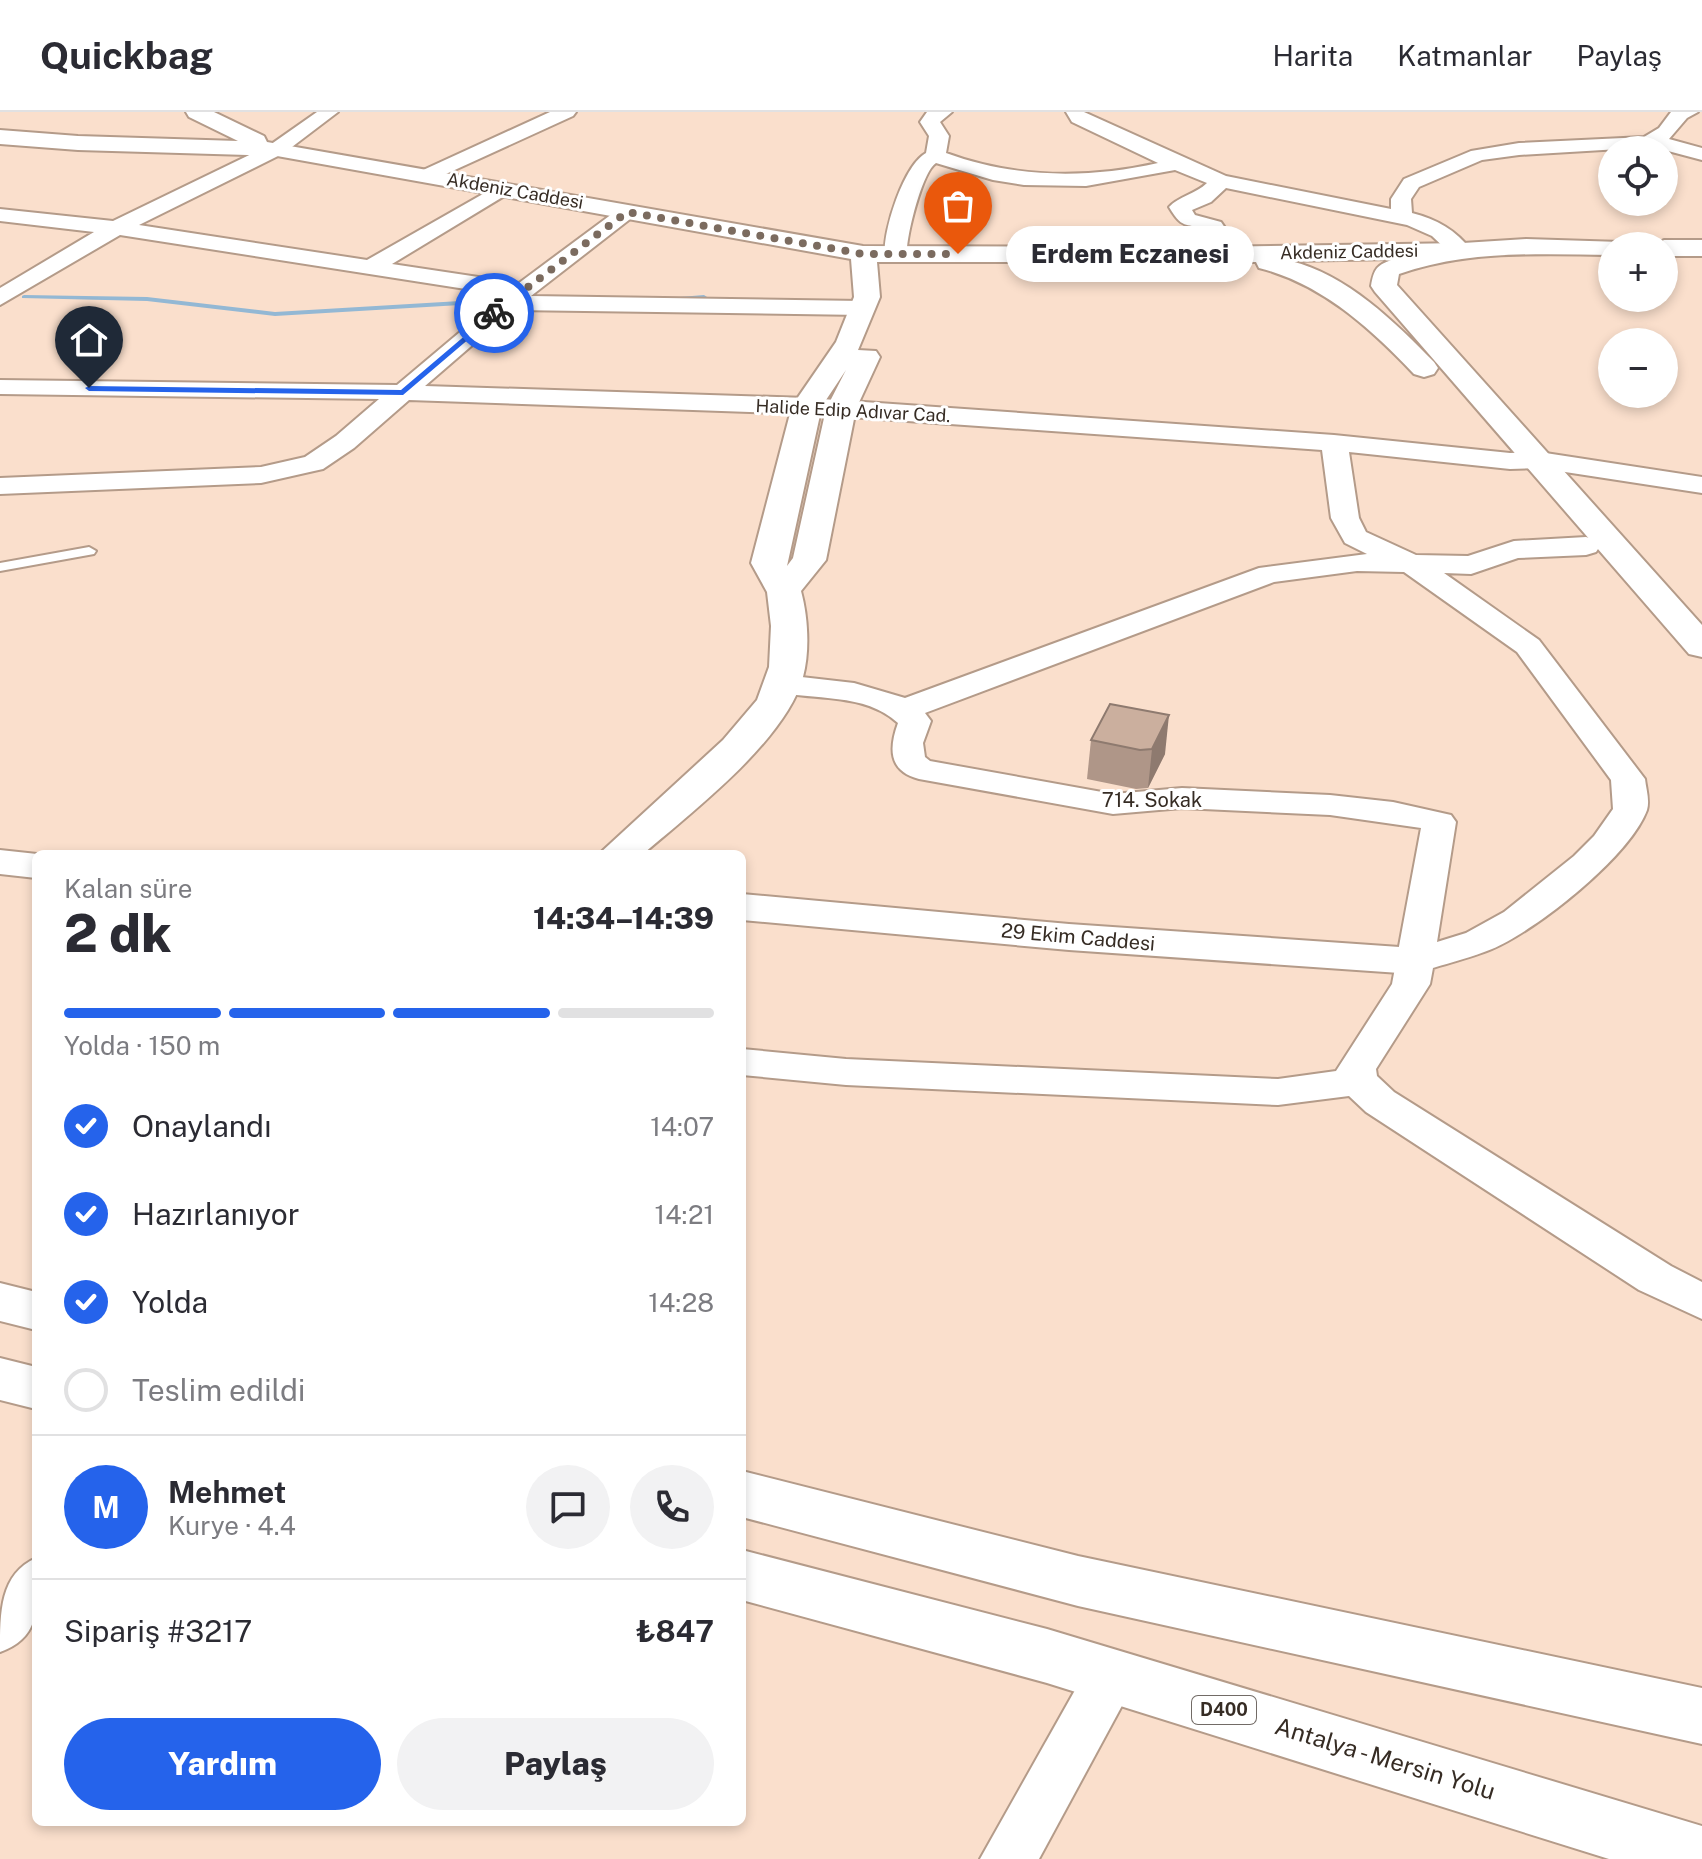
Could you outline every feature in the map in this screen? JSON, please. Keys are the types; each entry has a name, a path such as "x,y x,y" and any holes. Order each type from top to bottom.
{"main road":[{"path":"197,112 224,128 277,149"},
{"path":"193,146 224,128"},
{"name":"Akdeniz Caddesi","path":"0,137 78,143 277,149 863,254 1460,250"},
{"path":"1598,247 1460,250 1405,262 1387,270 1384,286 1524,460 1586,546 1702,678"},
{"path":"1678,248 1702,248"},
{"path":"624,850 730,756 771,707 784,684 789,657 785,589 768,563 807,406 850,342 867,297 863,254"},
{"path":"785,589 809,560 841,409 892,297 896,254"},
{"path":"1219,254 1301,271 1364,314 1524,460 1702,646"},
{"path":"0,862 32,866"},
{"name":"29 Ekim Caddesi","path":"746,907 1069,937 1414,961"},
{"path":"0,1302 32,1310"},
{"path":"0,1379 32,1387"},
{"path":"746,1495 1078,1581 1702,1716"},
{"name":"Antalya - Mersin Yolu","path":"746,1576 1111,1676 1702,1857"}],"street":[{"path":"0,298 116,228 277,149 329,112"},
{"path":"428,175 566,112"},
{"path":"935,156 939,136 930,122 935,114 943,112"},
{"path":"1075,112 1079,118 1221,181 1402,218 1440,231 1460,250"},
{"path":"1658,136 1674,124 1679,114 1688,112"},
{"path":"1402,218 1401,199 1411,183 1478,155 1598,144"},
{"path":"1678,148 1702,154"},
{"path":"935,156 959,166 1068,181 1113,179 1177,164"},
{"path":"896,254 895,241 914,177 924,162 935,156"},
{"path":"1219,254 1213,227 1187,219 1180,207 1204,198 1221,181"},
{"path":"371,267 504,188"},
{"path":"0,486 261,475 290,471 314,463 345,442 515,297 627,212"},
{"path":"0,215 116,228 371,267 515,297 653,306 732,303 862,308"},
{"name":"Halide Edip Adıvar Cad.","path":"0,387 403,392 807,406 1334,443 1524,460 1702,485"},
{"path":"1334,443 1345,518 1355,537 1412,564 1528,646 1628,779 1631,806 1621,828 1526,914 1482,940 1414,961 1411,984 1356,1069 1358,1081 1380,1102 1438,1140 1655,1278 1702,1302"},
{"path":"784,684 883,699 905,709 1269,574 1357,562 1471,565 1514,550 1586,546"},
{"name":"714. Sokak","path":"905,709 915,721 907,743 909,760 919,769 1113,804 1182,798 1330,805 1393,812 1439,822 1414,961"},
{"path":"746,1062 846,1072 1278,1092 1358,1081"},
{"path":"0,1630 32,1585"},
{"path":"1008,1859 1111,1676"}],"lane":[{"path":"0,567 89,551"}],"building":[{"path":"1110,704 1169,715 1152,749 1140,750 1091,740"}],"waterway":[{"path":"24,297 147,299 275,314 477,302"},
{"path":"680,299 704,297"}],"way so far":[{"path":"494,313 627,212 863,254 958,254"}],"place":[{"name":"Erdem Eczanesi","path":"958,254"}],"route":[{"path":"89,388 403,392 494,313"}]}
